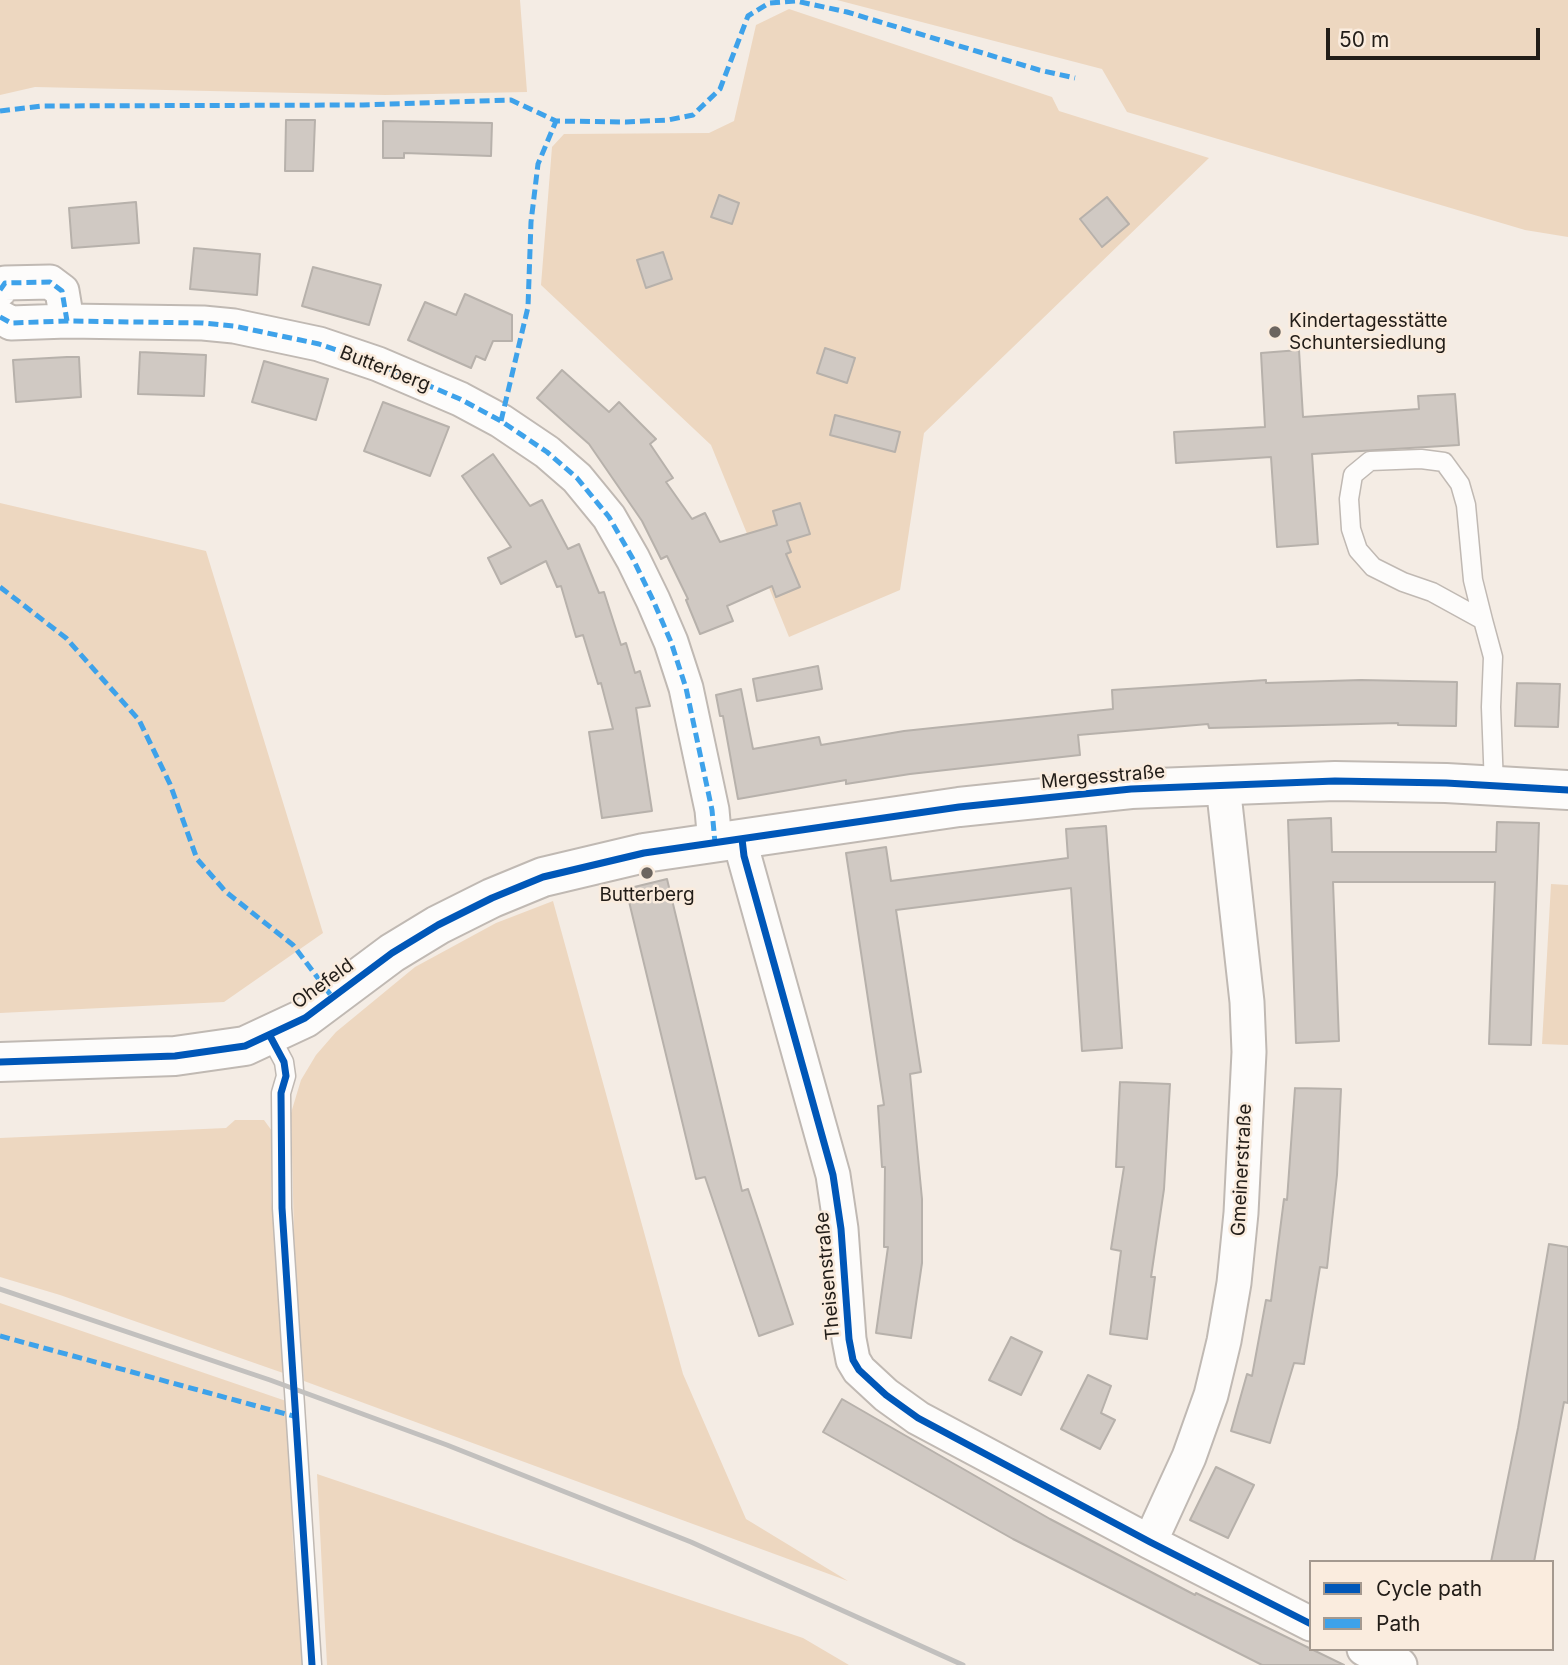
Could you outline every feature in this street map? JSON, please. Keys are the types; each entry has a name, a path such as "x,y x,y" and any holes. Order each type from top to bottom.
{"street":[{"path":"0,290 5,283 50,282 62,291 67,321"},
{"name":"Butterberg","path":"0,317 10,323 203,323 254,330 319,344 379,364 460,399 547,452 577,478 609,517 653,600 671,642 686,688 712,810 728,841"},
{"name":"Mergesstraße","path":"644,853 959,807 1131,789 1335,781 1568,790"},
{"name":"Gmeinerstraße","path":"1150,1542 1189,1457 1211,1395 1234,1283 1240,1225 1249,1052 1241,935 1223,785"},
{"name":"Theisenstraße","path":"728,841 744,856 833,1175 843,1241 849,1339 853,1360 859,1370 886,1395 918,1418 1150,1542 1309,1623"},
{"name":"Ohefeld","path":"0,1062 175,1056 245,1046 305,1018 392,953 438,925 492,898 543,877 644,853"},
{"path":"1368,1651 1400,1665"}],"lane":[{"path":"1483,620 1432,592 1403,582 1373,567 1358,550 1351,529 1349,499 1353,475 1370,461 1421,458 1444,462 1460,484 1466,505 1473,580 1493,657 1491,707 1494,786"},
{"path":"270,1036 284,1062 286,1076 281,1093 282,1208 312,1665"}],"shaded area":[{"path":"0,0 520,0 527,92 385,95 35,87 0,95"},
{"path":"837,0 1568,0 1568,237 1525,230 1127,112 1102,69"},
{"path":"789,9 1052,97 1059,111 1209,158 924,433 900,590 789,637 711,445 541,285 552,147 564,134 709,133 734,121 756,25"},
{"path":"0,503 206,551 323,933 224,1002 0,1013"},
{"path":"1551,884 1568,885 1568,1045 1542,1044"},
{"path":"553,901 683,1374 746,1519 848,1581 304,1381 295,1275 291,1113 301,1080 316,1055 336,1032 415,967 496,923"},
{"path":"235,1120 264,1120 272,1131 271,1197 286,1374 60,1295 0,1277 0,1138 226,1128"},
{"path":"0,1303 289,1402 293,1545 306,1665 0,1665"},
{"path":"317,1474 803,1638 849,1665 327,1665"}],"building":[{"path":"286,120 315,120 313,171 285,171"},
{"path":"383,121 492,123 491,156 404,153 404,158 383,158"},
{"path":"719,195 739,203 732,224 711,217"},
{"path":"1107,197 1129,224 1102,247 1080,219"},
{"path":"136,202 139,243 72,248 69,208"},
{"path":"194,248 260,254 257,295 190,289"},
{"path":"663,252 672,279 646,288 637,260"},
{"path":"313,267 381,285 369,325 302,306"},
{"path":"465,294 512,315 512,341 493,341 485,360 476,356 471,368 408,340 425,302 456,315"},
{"path":"825,348 855,358 847,383 817,373"},
{"path":"1299,350 1303,417 1419,409 1418,396 1455,394 1459,445 1312,454 1318,544 1277,547 1271,457 1176,463 1174,432 1265,427 1261,353"},
{"path":"140,352 206,355 204,396 138,394"},
{"path":"79,357 81,397 16,402 13,360"},
{"path":"264,361 328,379 316,420 252,402"},
{"path":"562,370 609,412 619,402 656,439 650,444 673,478 666,482 692,519 705,513 720,542 777,525 773,511 800,503 810,534 787,541 791,552 786,554 800,587 776,597 772,586 727,606 733,621 700,634 686,600 688,599 667,556 661,559 642,521 589,444 537,398"},
{"path":"383,402 449,427 430,476 364,451"},
{"path":"835,415 900,432 895,452 830,435"},
{"path":"493,454 530,506 542,500 568,549 579,544 599,593 604,592 621,645 626,643 635,673 640,671 650,706 636,708 652,811 602,818 589,732 613,729 601,683 598,684 583,635 576,637 561,586 557,587 546,561 501,584 488,558 511,547 462,476"},
{"path":"818,666 822,689 757,701 753,679"},
{"path":"1266,680 1266,683 1361,680 1457,682 1456,726 1398,723 1209,728 1208,724 1078,735 1080,755 846,784 846,780 738,799 723,716 720,716 716,695 741,689 753,749 819,737 821,745 904,731 1113,709 1112,690"},
{"path":"1517,683 1560,684 1558,727 1515,726"},
{"path":"1331,818 1332,852 1496,852 1497,822 1539,823 1531,1045 1489,1044 1495,882 1333,882 1339,1041 1296,1043 1288,820"},
{"path":"1106,826 1122,1048 1082,1051 1071,888 896,910 921,1072 910,1074 922,1199 922,1263 911,1338 876,1333 888,1247 884,1247 885,1167 882,1167 878,1106 884,1105 846,853 886,847 891,881 1068,858 1066,829"},
{"path":"667,879 742,1191 748,1189 793,1324 759,1336 705,1177 696,1179 626,889"},
{"path":"1120,1082 1170,1084 1164,1189 1151,1277 1155,1277 1147,1339 1110,1334 1121,1251 1111,1249 1124,1167 1116,1167"},
{"path":"1295,1088 1341,1089 1337,1175 1327,1268 1320,1267 1304,1364 1294,1363 1270,1443 1231,1431 1247,1374 1252,1376 1266,1300 1271,1301 1284,1199 1287,1200"},
{"path":"1549,1244 1568,1247 1568,1403 1564,1402 1534,1560 1491,1560 1518,1428"},
{"path":"1011,1337 1042,1352 1021,1395 989,1380"},
{"path":"1088,1375 1111,1386 1101,1413 1115,1420 1100,1449 1061,1429"},
{"path":"842,1399 1050,1519 1195,1595 1196,1593 1309,1648 1309,1651 1315,1651 1344,1665 1262,1665 1013,1539 823,1432"},
{"path":"1216,1467 1254,1485 1228,1538 1190,1520"}],"railway":[{"path":"0,1289 270,1380 447,1445 691,1542 963,1665"}],"marked path":[{"path":"0,111 42,106 363,105 511,100 556,121 668,120 693,115 720,89 748,16 769,3 796,1 847,12 1039,70 1075,78"},
{"path":"501,421 528,307 531,222 538,164 556,121"},
{"path":"0,290 5,283 50,282 62,291 67,321"},
{"path":"0,317 11,323 203,323 234,326 319,344 378,364 460,399 501,421 547,452 577,478 609,517 653,600 671,642 686,688 712,810 715,843"},
{"path":"0,587 66,638 139,720 170,784 197,859 226,892 293,945 333,998"},
{"path":"0,1336 297,1417"}],"cycle path":[{"path":"0,1062 175,1056 245,1046 305,1018 392,953 438,925 492,898 543,877 644,853 959,807 1131,789 1335,781 1446,783 1568,790"},
{"path":"742,839 744,856 833,1175 841,1229 849,1339 853,1360 859,1370 886,1395 918,1418 1150,1542 1309,1623"},
{"path":"270,1036 284,1062 286,1076 281,1093 282,1208 312,1665"}],"place":[{"name":"Kindertagesstätte Schuntersiedlung","path":"1275,332"},
{"name":"Butterberg","path":"647,873"}]}
